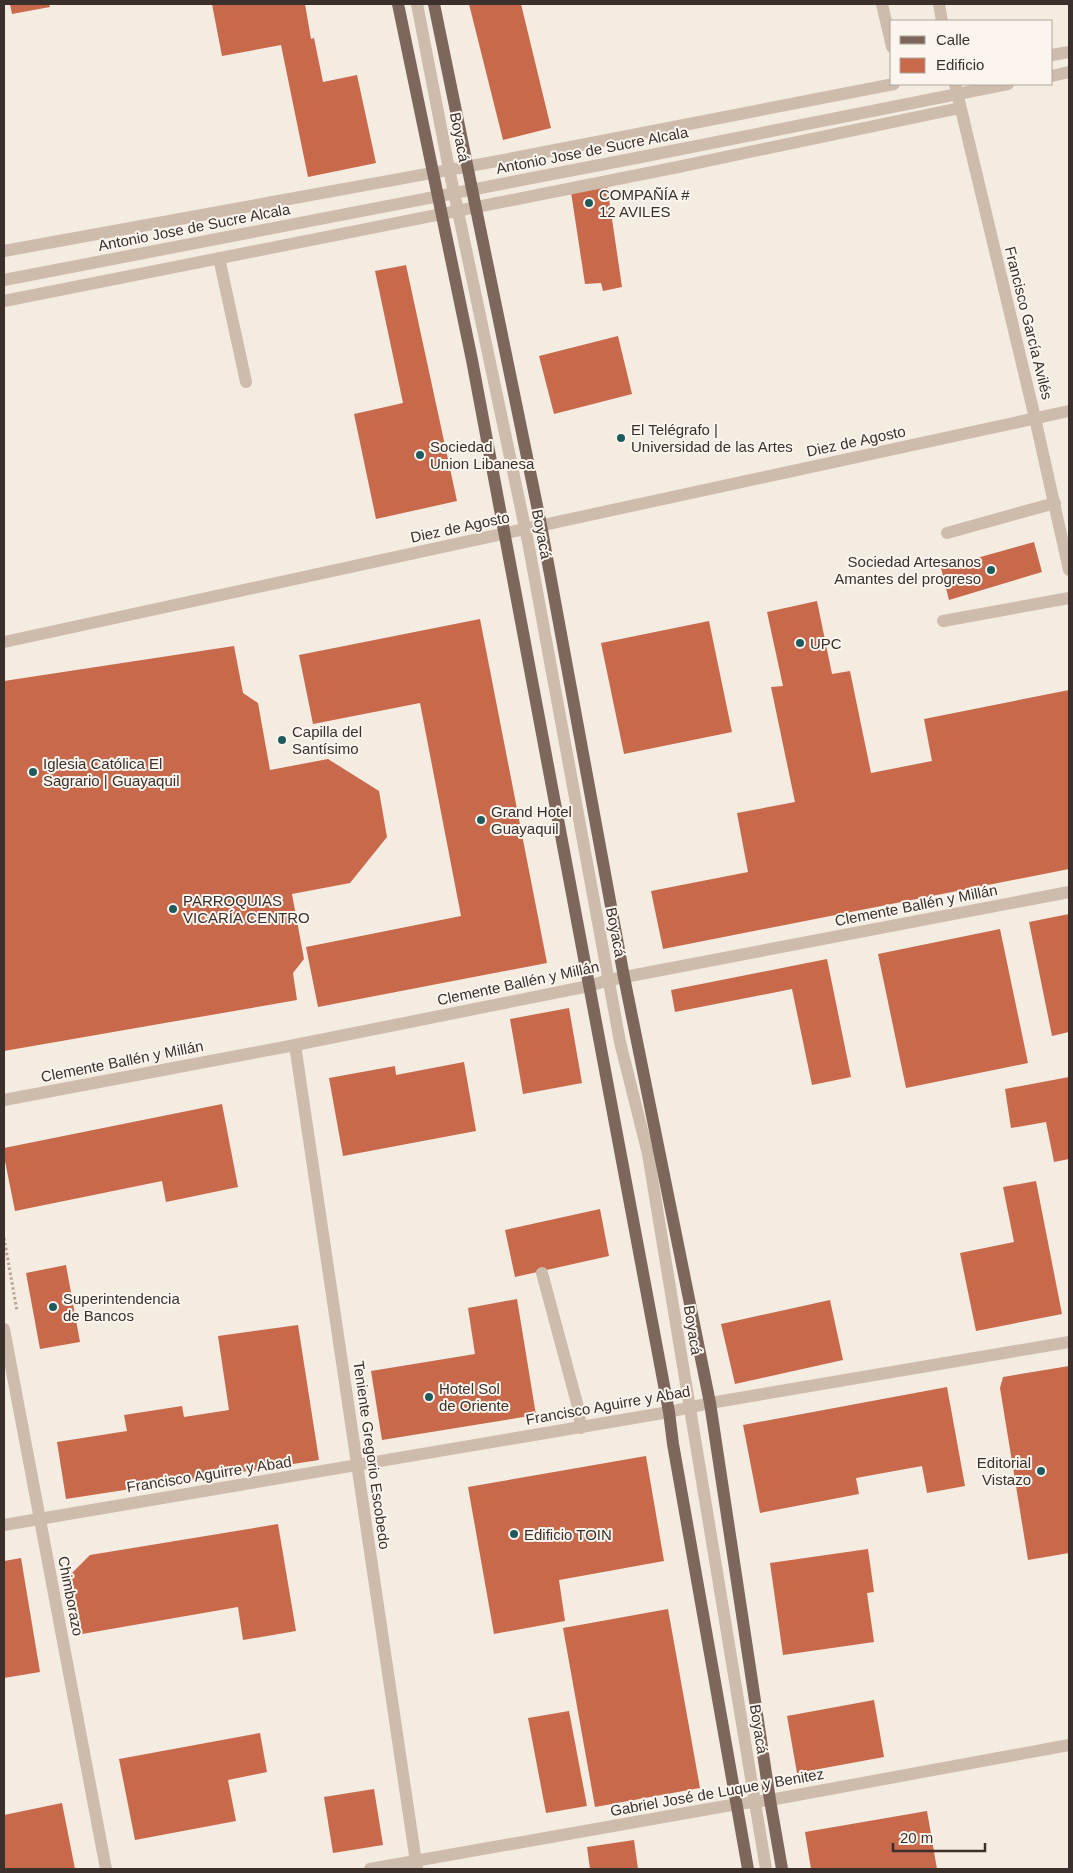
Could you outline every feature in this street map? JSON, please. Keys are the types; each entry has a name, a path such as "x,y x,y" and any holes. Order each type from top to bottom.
{"main road":[{"path":"398,4 434,173 504,534 669,1412 748,1869"},
{"name":"Boyacá","path":"434,4 541,525 624,977 710,1403 782,1869"}],"street":[{"name":"Boyacá","path":"417,4 449,169 525,529 620,1042 648,1154 766,1869"},
{"path":"882,4 890,38"},
{"path":"939,4 942,20"},
{"path":"1053,55 1069,52"},
{"path":"1053,76 1069,72"},
{"name":"Antonio Jose de Sucre Alcala","path":"4,251 434,173 890,85"},
{"name":"Antonio Jose de Sucre Alcala","path":"4,280 636,158 956,89 998,85"},
{"name":"Francisco García Avilés","path":"956,89 1055,503 1069,570"},
{"path":"4,301 683,166 960,108"},
{"path":"218,258 246,382"},
{"name":"Diez de Agosto","path":"4,642 1069,411"},
{"path":"948,533 1055,503"},
{"path":"943,620 1069,598"},
{"name":"Clemente Ballén y Millán","path":"4,1100 294,1046 589,986 624,977 1069,892"},
{"name":"Teniente Gregorio Escobedo","path":"294,1046 417,1865"},
{"path":"542,1273 578,1407 581,1428"},
{"name":"Chimborazo","path":"4,1329 106,1869"},
{"name":"Francisco Aguirre y Abad","path":"4,1525 581,1428 710,1403 1069,1342"},
{"name":"Gabriel José de Luque y Benitez","path":"370,1869 417,1865 737,1804 770,1800 1069,1745"}],"building":[{"path":"10,4 49,4 50,7 12,14"},
{"path":"212,4 305,4 311,39 314,38 323,82 357,75 376,163 308,177 281,45 222,56"},
{"path":"469,4 521,4 551,128 503,140"},
{"name":"COMPAÑÍA # 12 AVILES","path":"607,185 622,287 603,291 601,283 585,284 571,192"},
{"path":"406,265 457,501 376,519 354,414 403,403 375,271"},
{"path":"618,336 632,394 554,414 539,356"},
{"name":"Sociedad Artesanos Amantes del progreso","path":"1034,542 1042,572 949,600 941,568"},
{"path":"817,601 832,674 850,671 871,773 932,761 924,719 1069,690 1069,869 663,949 651,891 748,872 737,813 795,802 771,687 783,686 767,612"},
{"name":"Grand Hotel Guayaquil","path":"480,619 547,963 318,1007 306,947 461,916 420,703 313,724 299,655"},
{"path":"709,621 732,732 624,754 601,643"},
{"path":"234,646 243,693 258,703 270,770 328,759 379,791 387,837 350,883 292,894 304,959 293,973 297,1000 4,1051 4,681"},
{"path":"1069,914 1069,1032 1052,1036 1029,922"},
{"path":"1000,929 1028,1063 906,1088 878,954"},
{"path":"827,959 851,1077 812,1085 792,989 675,1012 671,990"},
{"path":"569,1008 582,1083 523,1094 510,1019"},
{"path":"464,1062 476,1131 343,1156 329,1078 395,1066 396,1075"},
{"path":"1069,1077 1069,1159 1054,1162 1046,1122 1011,1128 1005,1089"},
{"path":"222,1104 238,1187 166,1202 162,1181 15,1211 4,1148"},
{"path":"1036,1181 1062,1314 976,1331 960,1253 1014,1242 1003,1187"},
{"path":"600,1209 609,1256 515,1277 505,1230"},
{"name":"Superintendencia de Bancos","path":"66,1265 80,1342 40,1349 26,1273"},
{"path":"517,1299 536,1415 382,1440 371,1371 475,1354 468,1308"},
{"path":"830,1300 843,1360 735,1384 721,1324"},
{"path":"298,1325 319,1460 66,1499 57,1442 127,1431 124,1415 182,1406 184,1417 229,1410 218,1336"},
{"name":"Editorial Vistazo","path":"1069,1366 1069,1553 1028,1560 1000,1388 1003,1377"},
{"path":"947,1387 965,1486 927,1493 922,1466 856,1478 859,1494 760,1513 743,1425"},
{"path":"646,1456 664,1561 559,1580 565,1621 494,1634 468,1487"},
{"path":"278,1524 296,1631 243,1640 238,1607 82,1634 71,1574 90,1555"},
{"path":"868,1549 874,1592 867,1593 874,1642 783,1655 770,1563"},
{"path":"21,1558 40,1672 4,1678 4,1561"},
{"path":"668,1609 700,1788 595,1807 563,1628"},
{"path":"874,1700 884,1757 797,1773 787,1716"},
{"path":"569,1711 587,1806 546,1813 528,1718"},
{"path":"260,1733 267,1772 228,1780 236,1821 135,1840 119,1759"},
{"path":"374,1789 383,1845 333,1853 324,1797"},
{"path":"62,1803 75,1869 4,1869 4,1815"},
{"path":"927,1811 937,1869 811,1869 805,1832"},
{"path":"634,1840 638,1869 590,1869 587,1847"}],"place":[{"name":"COMPAÑÍA # 12 AVILES","path":"589,203"},
{"name":"El Telégrafo | Universidad de las Artes","path":"621,438"},
{"name":"Sociedad Union Libanesa","path":"420,455"},
{"name":"Sociedad Artesanos Amantes del progreso","path":"991,570"},
{"name":"UPC","path":"800,643"},
{"name":"Capilla del Santísimo","path":"282,740"},
{"name":"Iglesia Católica El Sagrario | Guayaquil","path":"33,772"},
{"name":"Grand Hotel Guayaquil","path":"481,820"},
{"name":"PARROQUIAS VICARÍA CENTRO","path":"173,909"},
{"name":"Superintendencia de Bancos","path":"53,1307"},
{"name":"Hotel Sol de Oriente","path":"429,1397"},
{"name":"Editorial Vistazo","path":"1041,1471"},
{"name":"Edificio TOIN","path":"514,1534"}]}
